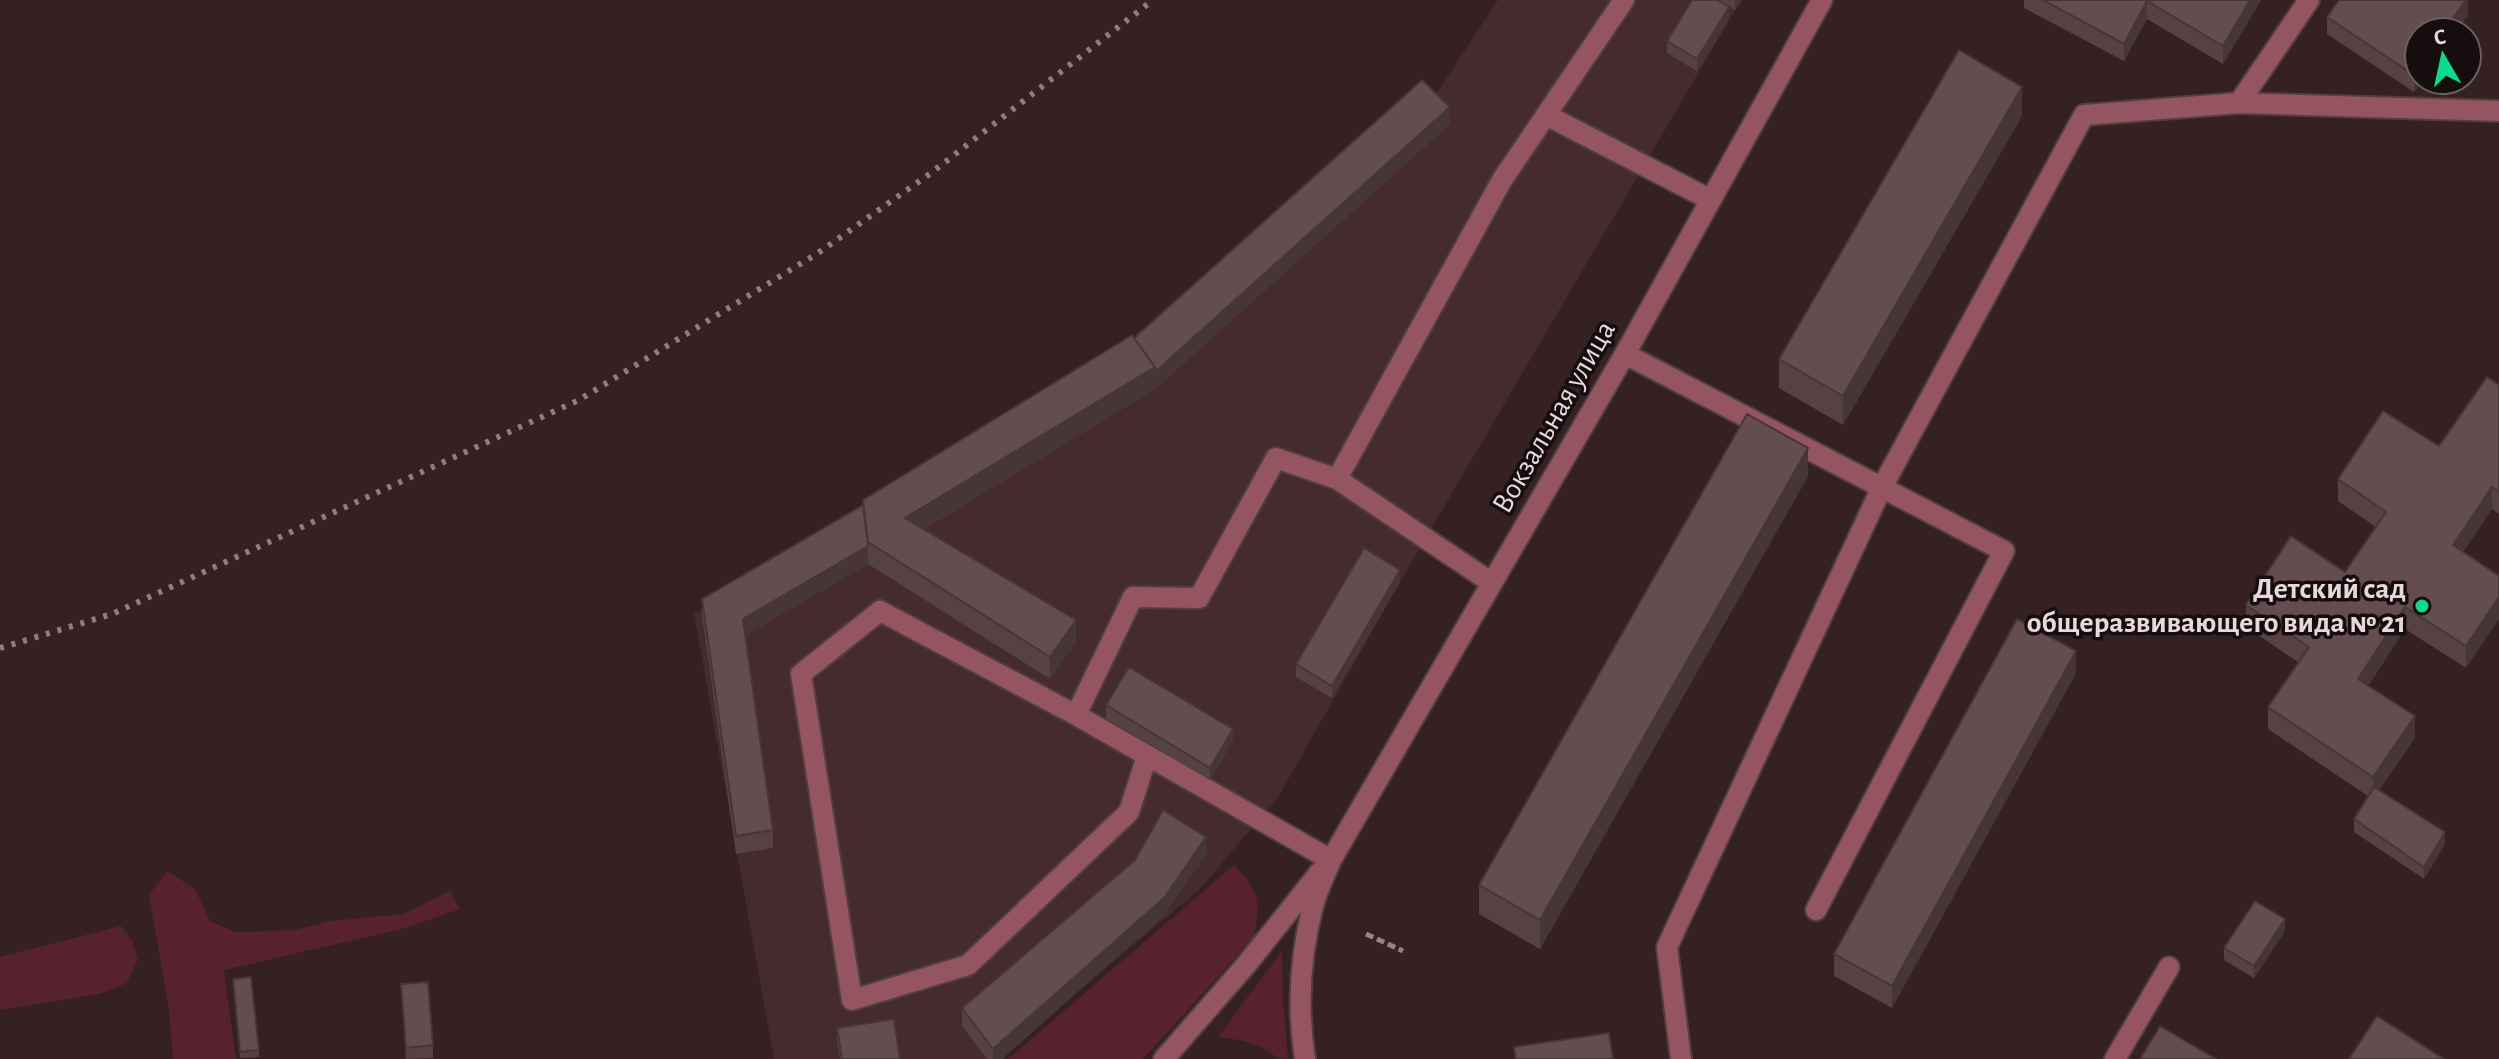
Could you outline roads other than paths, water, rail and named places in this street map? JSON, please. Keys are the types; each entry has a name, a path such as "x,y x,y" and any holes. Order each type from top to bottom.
{"street":[{"path":"1337,479 1502,180 1624,0"},
{"name":"Вокзальная улица","path":"1305,1059 1300,1016 1303,964 1314,902 1331,860 1625,354 1822,0"},
{"path":"2239,103 2309,0"},
{"path":"1681,1059 1667,947 1882,487 2084,115 2239,103 2499,111"},
{"path":"1546,115 1711,200"},
{"path":"1625,354 2004,551 1816,910"},
{"path":"1076,715 1133,597 1199,598 1276,458 1337,479 1492,583"},
{"path":"1147,756 1129,812 968,965 852,1000 801,674 880,611 1076,715 1331,860"},
{"name":"Вокзальная улица","path":"1164,1059 1331,860"},
{"path":"2115,1059 2169,967"}],"railway":[{"path":"0,648 112,614 579,400 818,253 931,173 1153,0"}],"place":[{"name":"Детский сад общеразвивающего вида № 21","path":"2422,606"}]}
